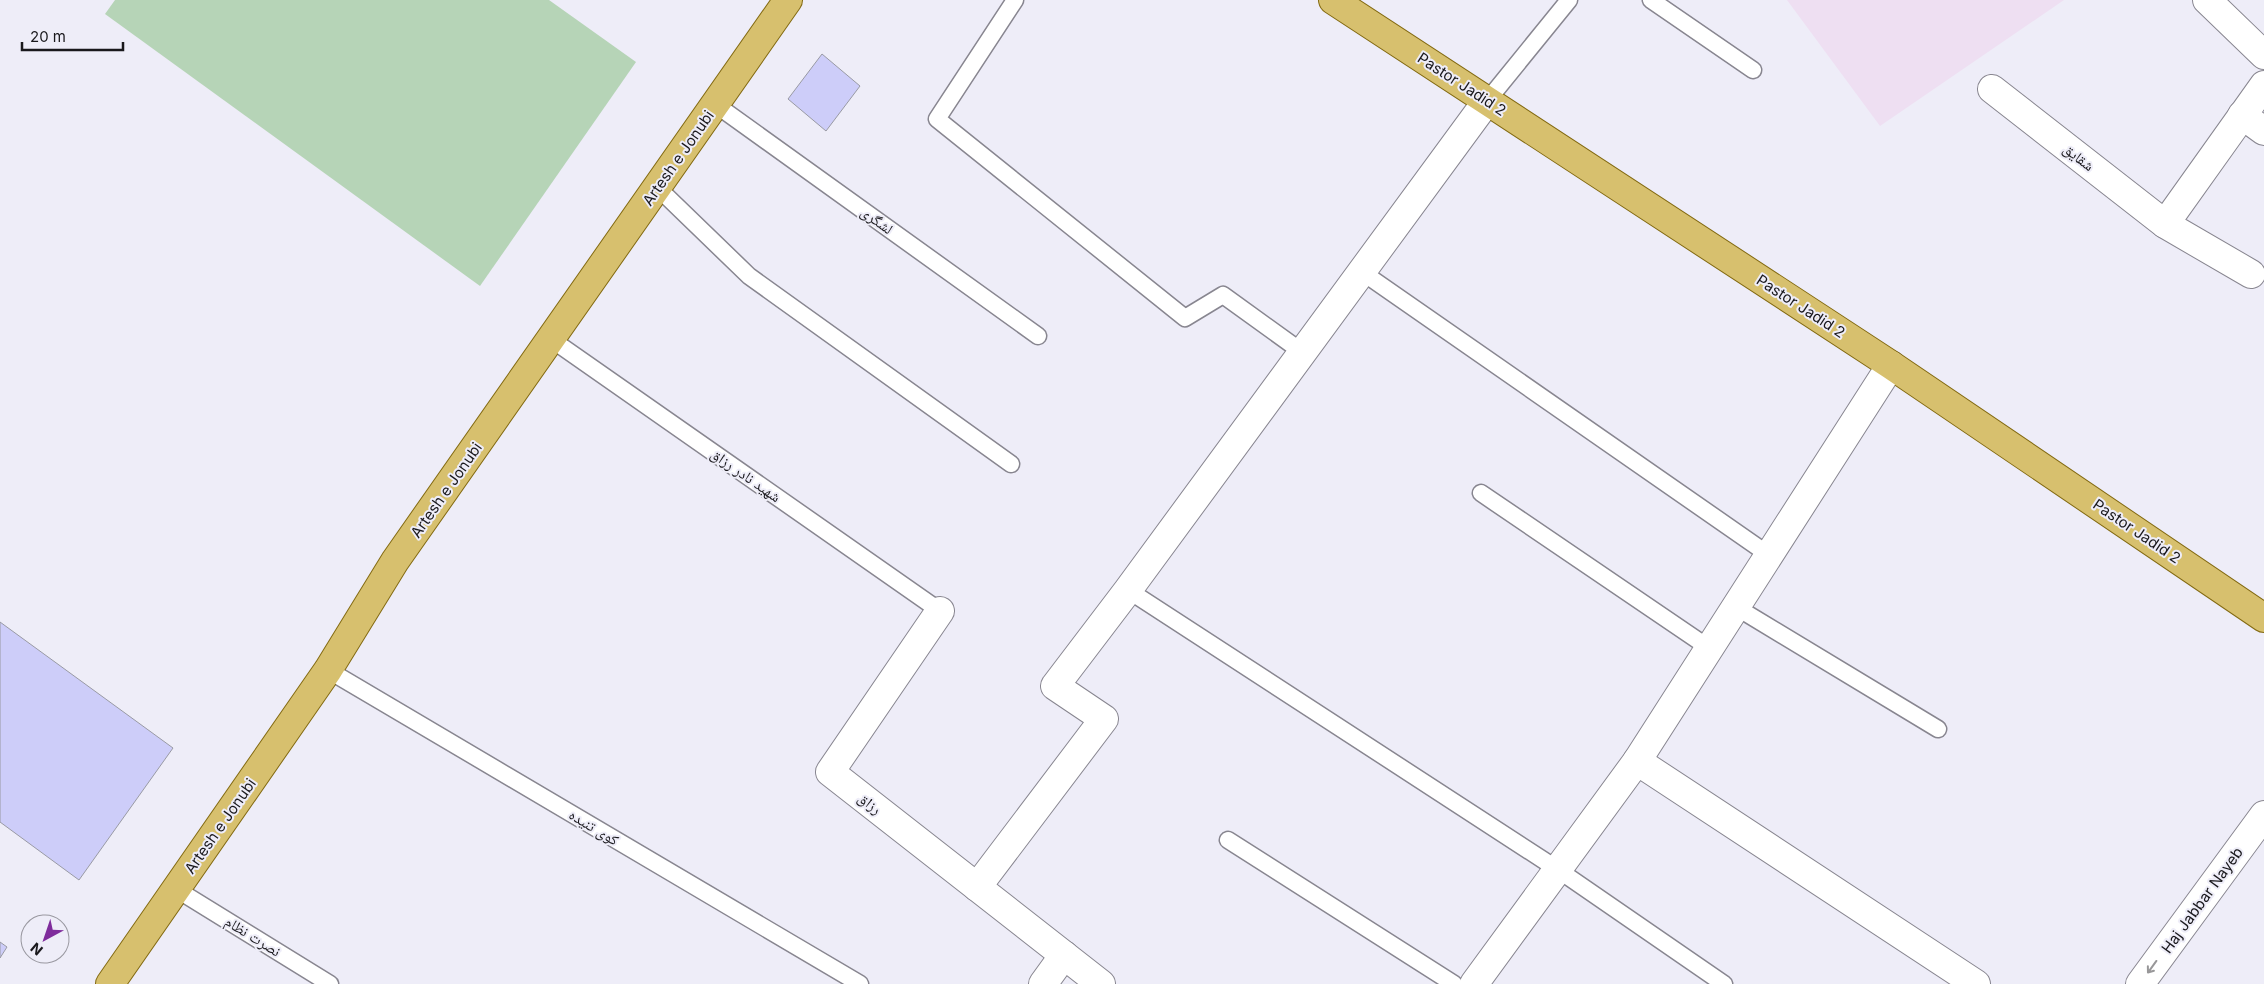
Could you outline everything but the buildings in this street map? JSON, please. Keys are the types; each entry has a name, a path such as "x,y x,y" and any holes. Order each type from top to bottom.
{"main road":[{"name":"Artesh e Jonubi","path":"117,981 176,889 328,670 395,561 788,0"},
{"name":"Pastor Jadid 2","path":"1333,0 1891,365 2264,618"}],"street":[{"path":"2207,0 2264,55"},
{"path":"2165,224 2264,85"},
{"name":"شقایق","path":"1992,89 2165,224 2251,274"},
{"path":"977,887 1104,719 1055,686 1128,590 1487,101"},
{"path":"2242,115 2264,131"},
{"path":"1474,984 1637,761 1891,365"},
{"name":"رزاق","path":"940,611 830,772 1101,984"},
{"path":"1637,761 1976,984"},
{"name":"Haj Jabbar Nayeb","path":"2140,984 2264,815"},
{"path":"1043,984 1064,955"}],"lane":[{"path":"1015,0 936,119 1185,318 1222,295 1302,352"},
{"path":"1487,101 1569,0"},
{"path":"1651,0 1753,70"},
{"name":"لشگری","path":"715,104 1038,336"},
{"path":"657,187 749,276 1012,464"},
{"path":"1362,272 1769,555"},
{"name":"شهید نادر رزاق","path":"551,339 940,611"},
{"path":"1481,493 1709,648"},
{"path":"1128,590 1557,869 1724,984"},
{"path":"1736,607 1938,729"},
{"name":"کوی تنیده","path":"328,670 860,984"},
{"path":"1228,840 1454,984"},
{"name":"نصرت نظام","path":"176,889 330,984"}],"shaded area":[{"path":"1787,0 2064,0 1880,126"}],"green space":[{"path":"115,0 549,0 636,62 480,286 105,14"}]}
